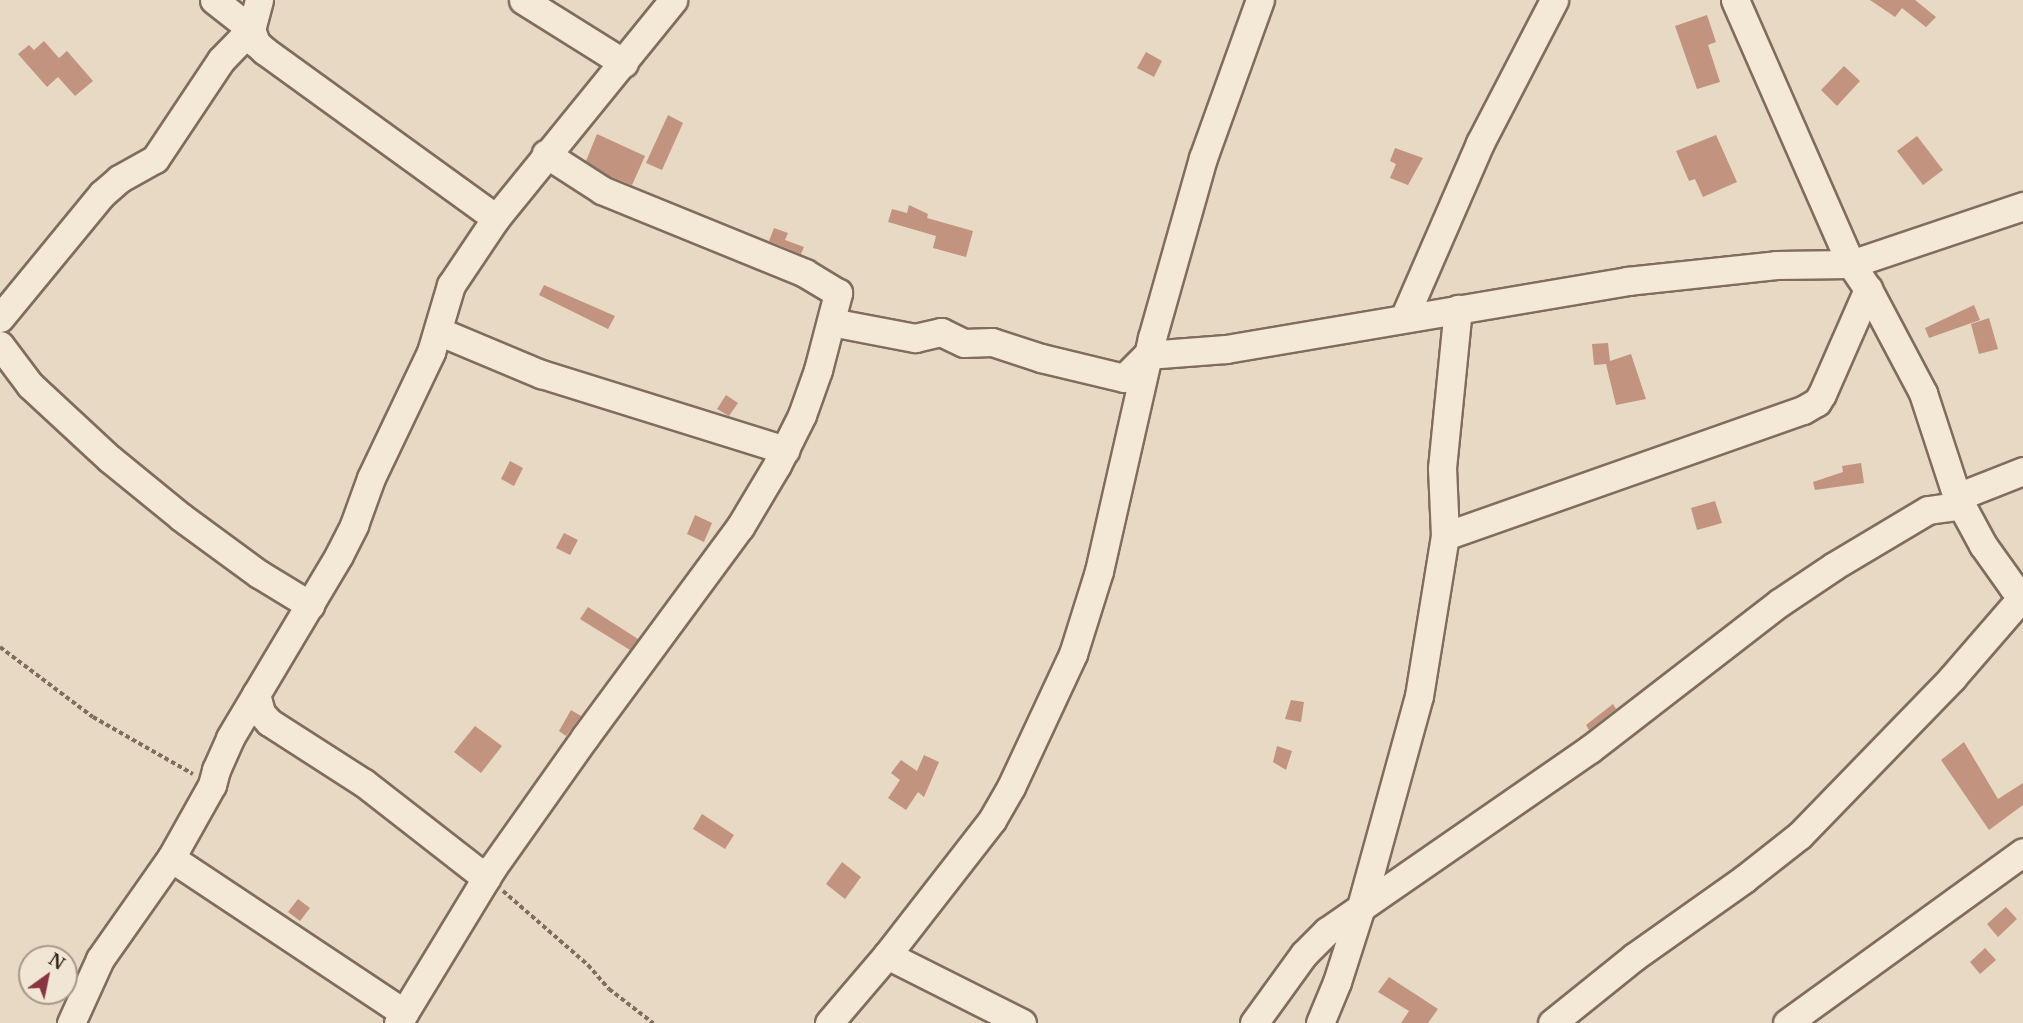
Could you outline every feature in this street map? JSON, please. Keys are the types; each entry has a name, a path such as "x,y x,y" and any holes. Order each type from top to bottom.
{"street":[{"path":"214,0 251,29 256,43 265,51 496,218"},
{"path":"0,318 102,194 119,179 154,159 221,60 251,29 259,0"},
{"path":"523,0 624,63"},
{"path":"77,1020 86,986 100,959 171,858 212,785 230,738 310,605 354,525 371,478 410,401 438,331 451,285 496,218 673,0"},
{"path":"829,1023 887,955 992,820 1011,787 1073,654 1099,571 1147,355 1203,158 1260,0"},
{"path":"1404,318 1480,143 1554,0"},
{"path":"1552,1023 1634,957 1744,879 1800,835 1945,686 2023,596 2013,587 1983,545 1960,501 1923,393 1868,289 1851,264 1735,0"},
{"path":"171,858 401,1018 486,878 597,721 740,527 785,450 809,397 838,293 805,273 602,190 546,154"},
{"path":"831,322 915,338 941,332 964,343 992,342 1041,358 1124,378 1147,355 1226,349 1639,279 1776,265 1851,264 2023,206"},
{"path":"1445,536 1803,410 1817,402 1868,289"},
{"path":"1320,1023 1337,982 1360,910 1419,696 1445,536 1442,468 1458,309"},
{"path":"438,331 540,374 785,450"},
{"path":"0,345 30,385 110,459 259,574 310,605"},
{"path":"1254,1023 1304,954 1327,931 1590,749 1779,603 1834,566 1928,510 1960,501 2023,471"},
{"path":"256,694 261,713 269,722 364,783 486,878"},
{"path":"1787,1023 1894,943 2023,852"},
{"path":"887,955 1022,1023"}],"path":[{"path":"0,647 93,717 212,785"},
{"path":"486,878 588,965 609,988 653,1023"}],"building":[{"path":"1870,0 1915,0 1936,17 1926,27 1902,8 1895,17"},
{"path":"1707,15 1716,42 1708,45 1720,82 1697,89 1675,26"},
{"path":"44,41 59,58 67,51 93,81 75,96 58,77 47,87 18,54 29,45 34,50"},
{"path":"1146,52 1162,61 1154,77 1137,68"},
{"path":"1844,66 1860,81 1837,106 1821,90"},
{"path":"668,115 683,123 662,170 646,163"},
{"path":"597,134 645,156 632,185 609,176 586,161"},
{"path":"1716,135 1737,182 1703,197 1695,179 1689,181 1676,151"},
{"path":"1917,136 1943,170 1923,185 1897,151"},
{"path":"1395,148 1423,158 1408,185 1390,178 1396,164 1390,161"},
{"path":"909,205 928,214 927,218 973,231 966,257 933,248 936,236 888,222 892,209 907,213"},
{"path":"774,228 788,233 785,240 804,247 801,254 769,241"},
{"path":"544,285 615,316 608,329 539,295"},
{"path":"1974,305 1980,320 1929,338 1925,328"},
{"path":"1989,318 1998,349 1979,354 1971,324"},
{"path":"1608,343 1610,361 1631,354 1646,399 1616,405 1606,364 1594,365 1592,344"},
{"path":"726,395 738,403 729,416 717,409"},
{"path":"510,461 523,468 514,486 501,479"},
{"path":"1861,463 1864,483 1815,490 1813,482 1843,472 1842,466"},
{"path":"1715,501 1722,523 1697,530 1691,508"},
{"path":"695,515 712,523 704,542 687,534"},
{"path":"564,533 578,540 570,555 556,548"},
{"path":"588,607 638,639 630,650 580,619"},
{"path":"1291,700 1304,702 1301,722 1285,719"},
{"path":"1613,704 1616,709 1589,730 1586,725"},
{"path":"571,710 581,716 566,736 559,731"},
{"path":"475,726 502,746 481,773 454,752"},
{"path":"1964,742 1998,799 2023,783 2023,805 1989,830 1941,760"},
{"path":"1277,746 1292,751 1286,770 1273,762"},
{"path":"924,755 939,762 924,797 918,792 906,810 888,798 900,780 891,773 901,760 917,771"},
{"path":"702,814 734,835 725,849 693,829"},
{"path":"842,862 861,877 845,899 826,884"},
{"path":"298,899 310,908 300,921 288,912"},
{"path":"2006,907 2017,919 1998,937 1987,924"},
{"path":"1985,948 1996,960 1980,974 1970,962"},
{"path":"1389,977 1438,1009 1428,1023 1401,1023 1409,1011 1378,992"}]}
